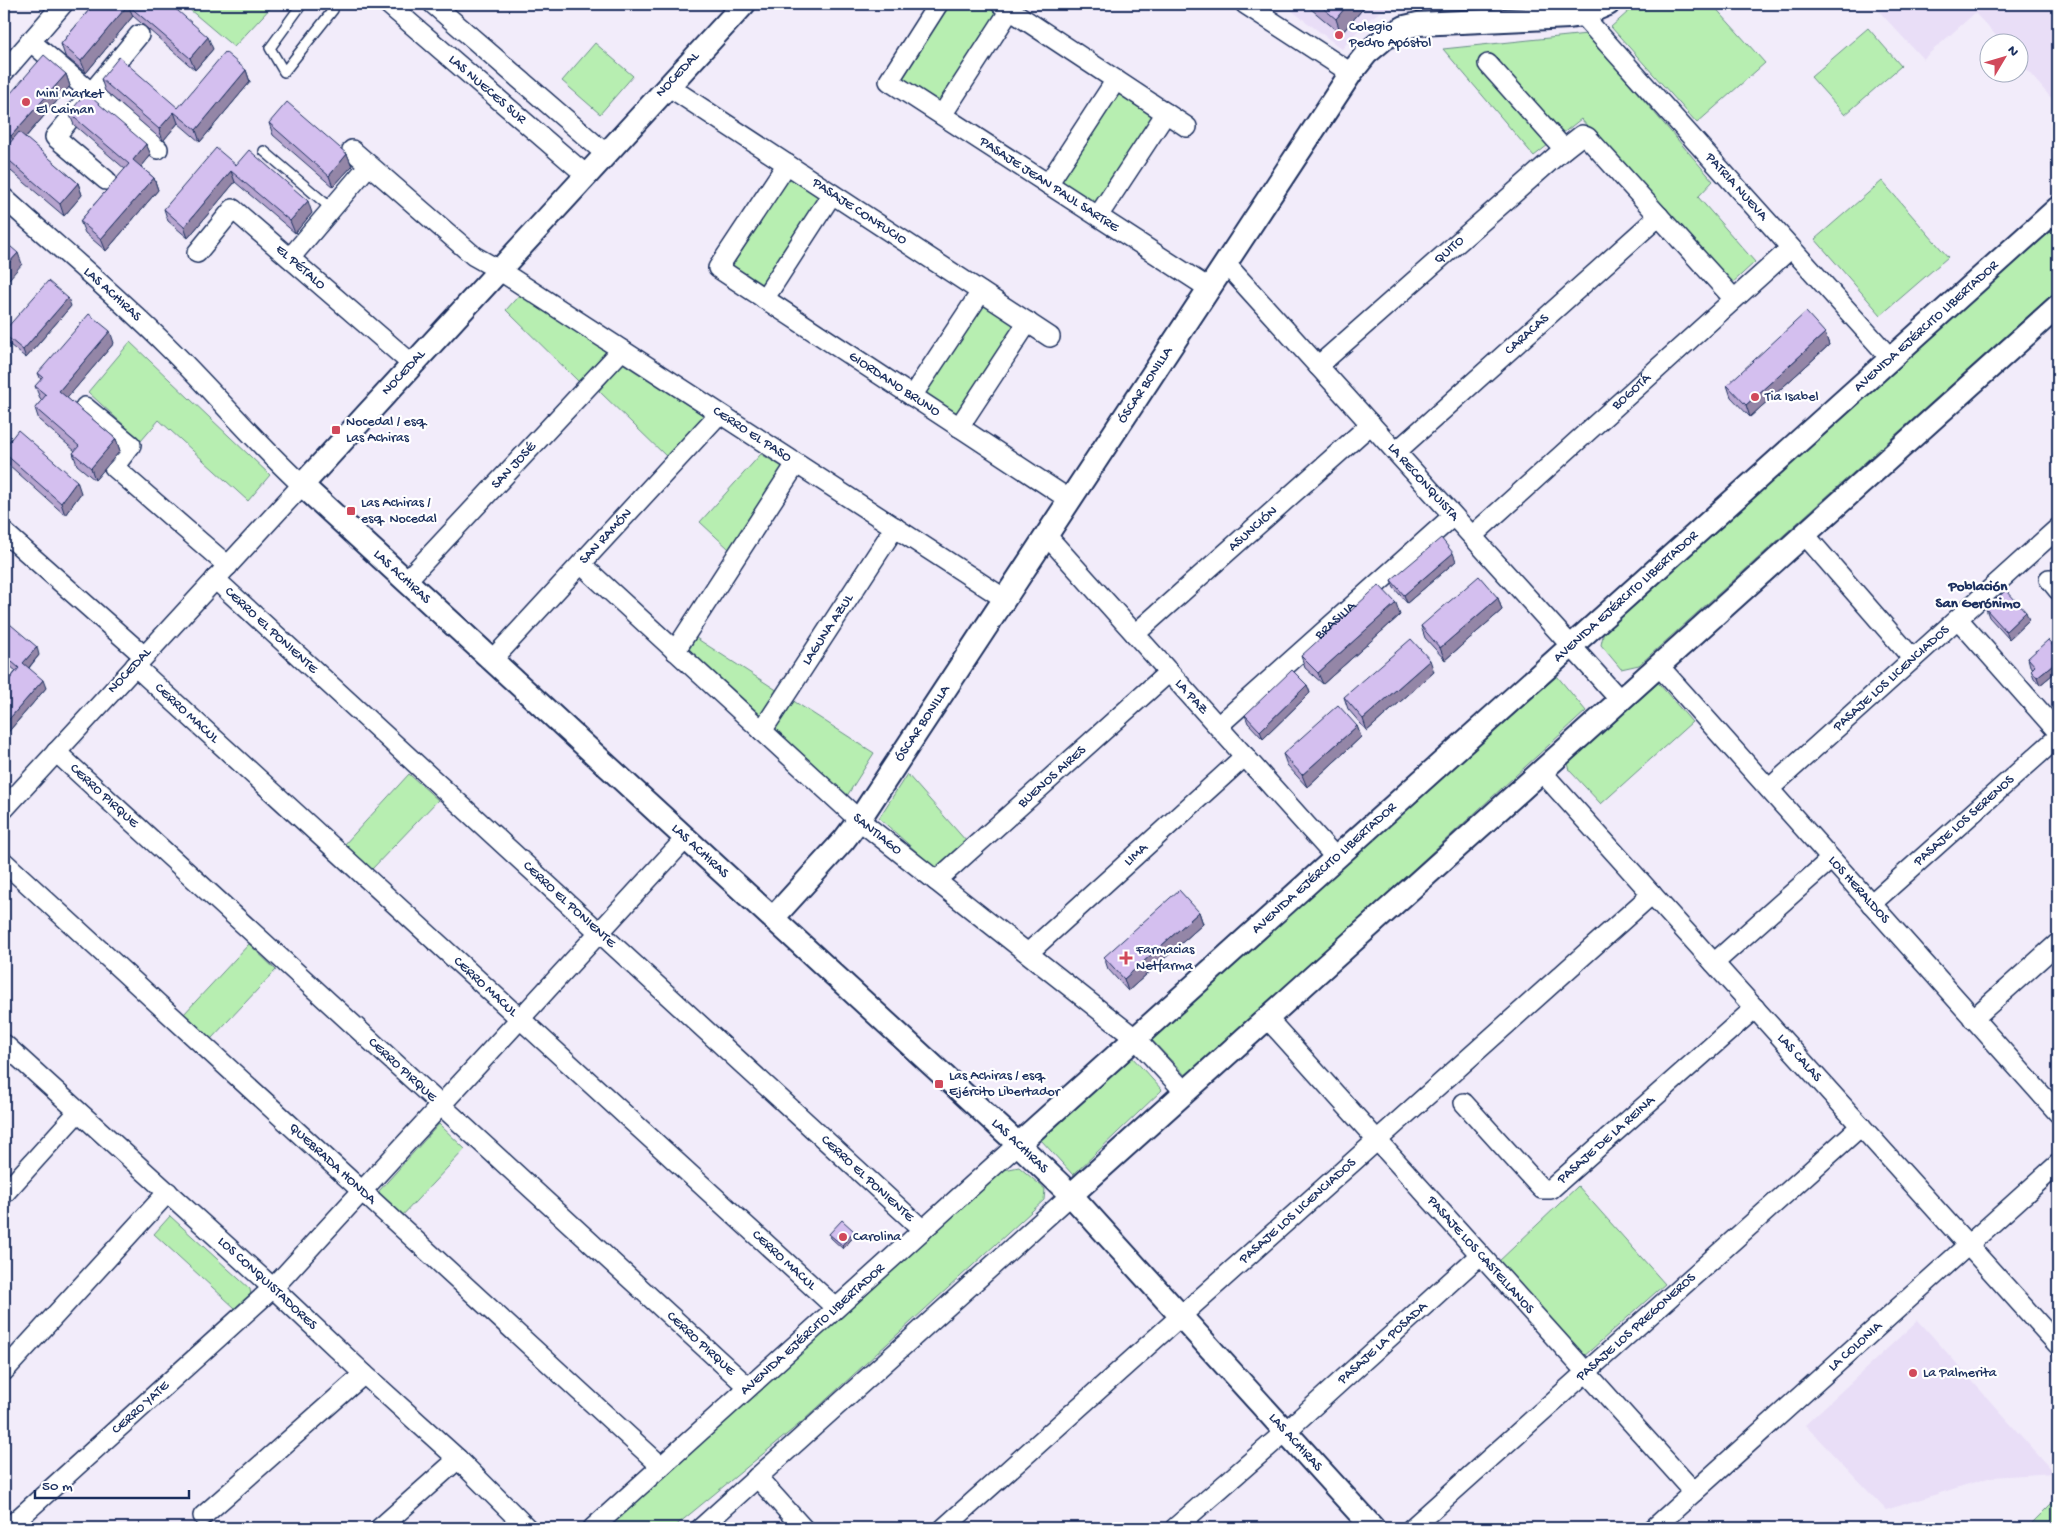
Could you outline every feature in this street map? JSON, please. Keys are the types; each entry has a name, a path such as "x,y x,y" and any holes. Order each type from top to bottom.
{"street":[{"path":"4,72 62,4"},
{"name":"LAS NUECES SUR","path":"388,4 586,175"},
{"path":"433,4 606,154"},
{"name":"NOCEDAL","path":"4,809 10,789 56,752 744,4"},
{"name":"PASAJE JEAN PAUL SARTRE","path":"938,4 889,81 1210,289"},
{"path":"1245,4 1351,73"},
{"name":"ÓSCAR BONILLA","path":"773,918 844,840 858,820 1005,600 1351,73 1367,52 1384,38 1405,27 1418,24 1569,17 1608,4"},
{"path":"942,116 1006,7 1187,127"},
{"name":"PATRIA NUEVA","path":"1582,14 1891,359"},
{"path":"106,180 55,137 139,35"},
{"path":"30,41 158,149"},
{"path":"1488,64 1564,149"},
{"path":"1048,184 1116,80"},
{"name":"PASAJE CONFUCIO","path":"668,86 1050,337"},
{"path":"1098,216 1166,113"},
{"name":"QUITO","path":"1318,366 1582,135 1587,137 1659,216"},
{"name":"CERRO EL PASO","path":"352,150 474,256 499,270 1005,600"},
{"name":"GIORDANO BRUNO","path":"787,164 718,268 1070,500"},
{"path":"290,258 369,165"},
{"path":"764,299 832,194"},
{"name":"LAS ACHIRAS","path":"4,198 164,343 202,380 247,433 302,485 1018,1144 1071,1195 1373,1528"},
{"name":"AVENIDA EJÉRCITO LIBERTADOR","path":"593,1528 2058,208"},
{"name":"EL PÉTALO","path":"197,253 233,209 412,364"},
{"path":"1659,216 1734,299"},
{"name":"CARACAS","path":"1396,452 1659,216"},
{"name":"BOGOTÁ","path":"1472,536 1791,248"},
{"name":"LA RECONQUISTA","path":"1226,264 1620,700"},
{"path":"912,396 981,292"},
{"path":"701,1528 2058,306"},
{"path":"959,427 1028,322"},
{"name":"SAN JOSÉ","path":"406,581 622,350"},
{"name":"CERRO EL PONIENTE","path":"85,407 131,445 114,467 600,932 923,1230"},
{"name":"SAN RAMÓN","path":"492,660 720,414"},
{"name":"ASUNCIÓN","path":"1135,634 1371,424"},
{"path":"675,651 796,464"},
{"name":"BRASILIA","path":"1218,726 1454,516"},
{"name":"LAGUNA AZUL","path":"762,732 894,527"},
{"name":"PASAJE LOS LICENCIADOS","path":"1769,789 2058,528"},
{"name":"CERRO MACUL","path":"4,532 520,1019 836,1308"},
{"path":"1805,534 1913,659"},
{"name":"LA PAZ","path":"1047,536 1336,858"},
{"name":"SANTIAGO","path":"581,564 858,820 1028,952 1136,1039 1185,1092"},
{"path":"1958,619 2058,732"},
{"name":"LOS HERALDOS","path":"1658,666 2058,1114"},
{"name":"BUENOS AIRES","path":"936,881 1169,672"},
{"name":"PASAJE LOS SERENOS","path":"1871,904 2058,737"},
{"name":"CERRO PIRQUE","path":"56,752 748,1387"},
{"name":"LIMA","path":"1028,952 1245,756"},
{"name":"LAS CALAS","path":"1542,771 2058,1346"},
{"name":"CERRO YATE","path":"8,1528 273,1288 686,838"},
{"path":"1714,963 1831,860"},
{"name":"QUEBRADA HONDA","path":"4,862 661,1466"},
{"name":"PASAJE LOS LICENCIADOS","path":"944,1528 1652,894"},
{"path":"1973,1018 2058,943"},
{"name":"PASAJE DE LA REINA","path":"1464,1103 1542,1189 1551,1189 1755,1008"},
{"name":"PASAJE LOS CASTELLANOS","path":"1267,1018 1694,1492"},
{"name":"LOS CONQUISTADORES","path":"4,1044 458,1459 527,1528"},
{"path":"4,1194 78,1112"},
{"name":"PASAJE LOS PREGONEROS","path":"1412,1528 1861,1126"},
{"name":"LA COLONIA","path":"1654,1528 2058,1164"},
{"path":"4,1371 168,1192"},
{"name":"PASAJE LA POSADA","path":"1175,1528 1285,1432 1480,1255"},
{"path":"203,1516 364,1374"},
{"path":"380,1528 458,1459"},
{"path":"757,1477 803,1528"}],"lane":[{"path":"302,4 270,48 284,72 333,10 327,4"},
{"path":"264,151 332,209"}],"shaded area":[{"name":"Colegio Pedro Apóstol","path":"1283,4 1408,4 1382,11 1365,22 1342,49"},
{"path":"1878,4 2058,4 2058,106 2030,74 2030,32 1993,32 1975,13 1923,59 1875,7"},
{"name":"La Palmerita","path":"1918,1320 2054,1473 1991,1477 1886,1510 1805,1425"}],"green space":[{"path":"183,4 274,4 234,47"},
{"path":"944,4 989,4 995,8 996,18 943,100 934,103 897,78"},
{"path":"1637,4 1712,4 1765,63 1697,123 1611,27"},
{"path":"1868,28 1901,66 1845,115 1811,77"},
{"path":"1587,34 1713,181 1698,197 1755,262 1729,286 1581,119 1534,156 1443,49"},
{"path":"595,43 633,76 600,114 562,81"},
{"path":"1118,89 1158,114 1098,208 1060,181"},
{"path":"789,177 819,197 760,289 729,271"},
{"path":"1882,181 1948,257 1881,315 1815,239"},
{"path":"2058,221 2058,289 1639,665 1621,669 1601,645 1605,626"},
{"path":"521,293 606,351 579,382 506,310"},
{"path":"988,304 1012,321 1013,327 958,412 953,414 927,398 926,388 981,306"},
{"path":"130,342 270,475 248,501 159,420 141,441 88,392"},
{"path":"622,363 706,417 668,458 599,391"},
{"path":"761,454 784,468 729,549 700,522"},
{"path":"696,638 874,753 845,799 687,653"},
{"path":"1557,676 1586,711 1187,1077 1150,1038"},
{"path":"1654,678 1692,722 1601,804 1570,771 1567,759"},
{"path":"409,774 438,800 372,869 344,845"},
{"path":"907,774 967,842 937,870 879,818"},
{"path":"249,944 276,970 211,1039 183,1015"},
{"path":"1132,1057 1162,1090 1073,1175 1041,1140"},
{"path":"439,1124 465,1149 400,1218 380,1203 379,1191"},
{"path":"1019,1167 1045,1189 1044,1200 803,1421 673,1528 606,1528 1004,1170"},
{"path":"1578,1186 1665,1284 1582,1358 1496,1264"},
{"path":"170,1216 250,1289 251,1295 235,1308 154,1234"},
{"path":"2058,1497 2058,1528 2027,1528"}],"building":[{"path":"94,4 170,4 208,37 190,58 128,5 81,61 61,44"},
{"path":"1318,4 1348,4 1336,19"},
{"path":"225,52 246,70 196,130 174,112 159,129 101,79 119,57 178,108"},
{"path":"44,55 66,74 11,136 4,130 4,101"},
{"path":"86,93 146,144 133,160 154,178 101,239 80,221 129,164 69,113"},
{"path":"287,102 347,154 329,176 269,123"},
{"path":"19,132 78,183 60,204 4,156 4,150"},
{"path":"216,148 236,165 249,150 308,201 290,221 231,171 184,227 164,209"},
{"path":"4,241 18,253 4,268"},
{"path":"48,281 68,298 23,350 4,334 4,329"},
{"path":"1806,312 1825,333 1746,405 1727,385"},
{"path":"89,314 110,331 59,391 116,439 91,468 73,453 79,446 35,408 46,395 35,386 43,377 38,373"},
{"path":"18,430 77,481 61,503 4,453 4,448"},
{"path":"1441,538 1453,553 1404,595 1391,580"},
{"path":"1479,576 1498,598 1440,648 1421,626"},
{"path":"1379,585 1396,603 1318,673 1301,656"},
{"path":"2006,590 2026,612 2006,631 1986,609"},
{"path":"4,619 37,647 23,663 43,680 4,725 4,686 19,668 4,655"},
{"path":"1411,639 1430,660 1363,719 1344,697"},
{"path":"2048,640 2055,648 2058,645 2058,660 2037,677 2031,670 2035,666 2028,658"},
{"path":"1292,670 1307,685 1260,731 1245,715"},
{"path":"1338,705 1357,726 1302,775 1283,754"},
{"path":"1179,890 1199,912 1124,979 1104,957"},
{"name":"Carolina","path":"842,1220 854,1231 842,1245 829,1234"}],"place":[{"name":"Colegio Pedro Apóstol","path":"1339,35"},
{"name":"Mini Market El Caiman","path":"26,102"},
{"name":"Tia Isabel","path":"1755,397"},
{"name":"Nocedal / esq. Las Achiras","path":"336,430"},
{"name":"Las Achiras / esq. Nocedal","path":"351,511"},
{"name":"Farmacias Netfarma","path":"1126,958"},
{"name":"Las Achiras / esq. Ejército Libertador","path":"939,1084"},
{"name":"Carolina","path":"843,1237"},
{"name":"La Palmerita","path":"1913,1373"}],"district":[{"name":"Población San Gerónimo","path":"1978,596"}]}
